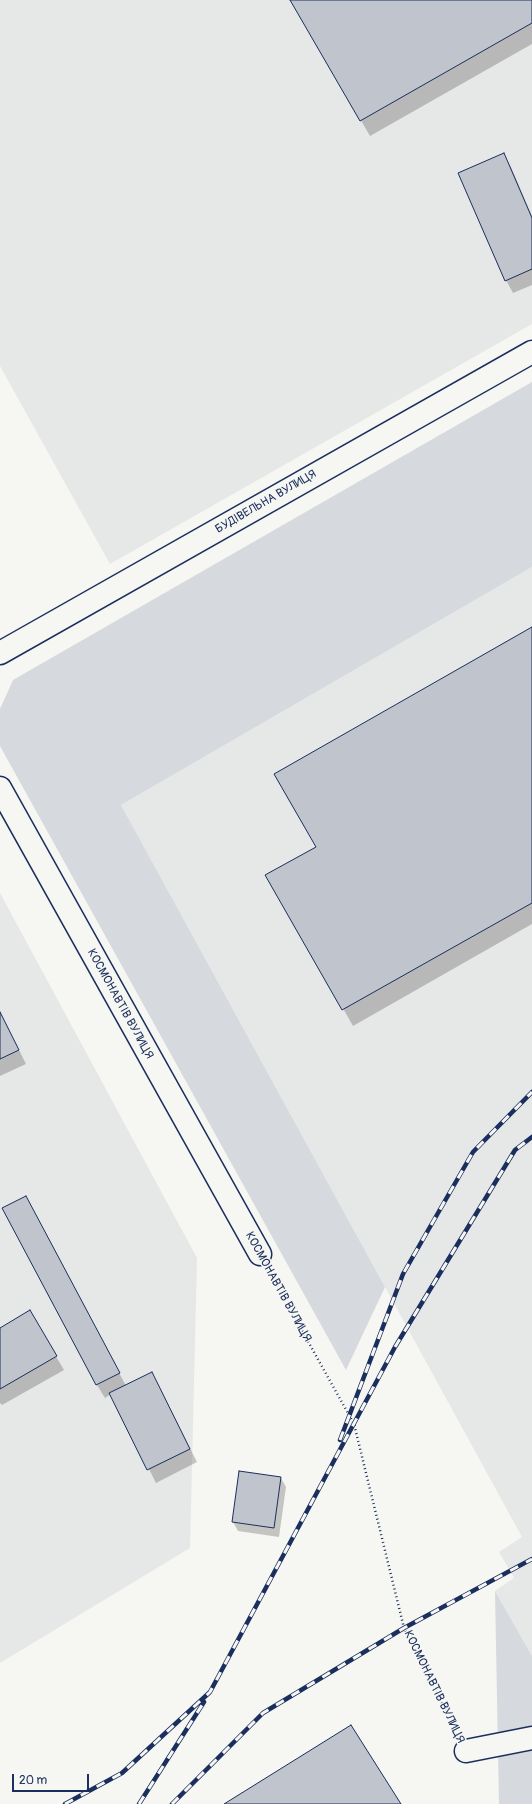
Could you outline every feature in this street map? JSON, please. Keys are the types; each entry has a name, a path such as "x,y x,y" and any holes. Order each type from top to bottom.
{"street":[{"name":"БУДІВЕЛЬНА ВУЛИЦЯ","path":"0,653 532,352"},
{"name":"КОСМОНАВТІВ ВУЛИЦЯ","path":"0,788 260,1254"},
{"name":"КОСМОНАВТІВ ВУЛИЦЯ","path":"466,1751 532,1738"}],"path":[{"name":"КОСМОНАВТІВ ВУЛИЦЯ","path":"260,1254 354,1424 404,1628 466,1751"}],"shaded area":[{"path":"0,0 532,0 532,324 110,564 0,366"},
{"path":"532,382 532,567 121,805 385,1287 346,1370 0,746 0,709 13,680"},
{"path":"532,567 532,1656 495,1591 514,1578 499,1552 522,1537 121,805"},
{"path":"0,893 197,1258 190,1548 0,1663"},
{"path":"495,1591 532,1656 532,1804 499,1804"}],"building":[{"path":"290,0 532,0 532,23 360,121"},
{"path":"504,153 532,218 532,269 505,281 458,173"},
{"path":"532,627 532,903 342,1010 265,875 316,847 274,774"},
{"path":"0,1012 19,1050 0,1059"},
{"path":"26,1196 120,1373 96,1385 2,1208"},
{"path":"30,1310 57,1356 0,1389 0,1328"},
{"path":"152,1372 190,1449 147,1470 109,1393"},
{"path":"239,1471 281,1477 274,1528 232,1522"},
{"path":"351,1725 401,1804 224,1804"}],"railway":[{"path":"340,1440 403,1274 473,1152 532,1092"},
{"path":"65,1804 122,1773 210,1692 395,1347 515,1150 532,1137"},
{"path":"172,1804 263,1713 404,1628 532,1559"},
{"path":"139,1804 204,1702"}]}
